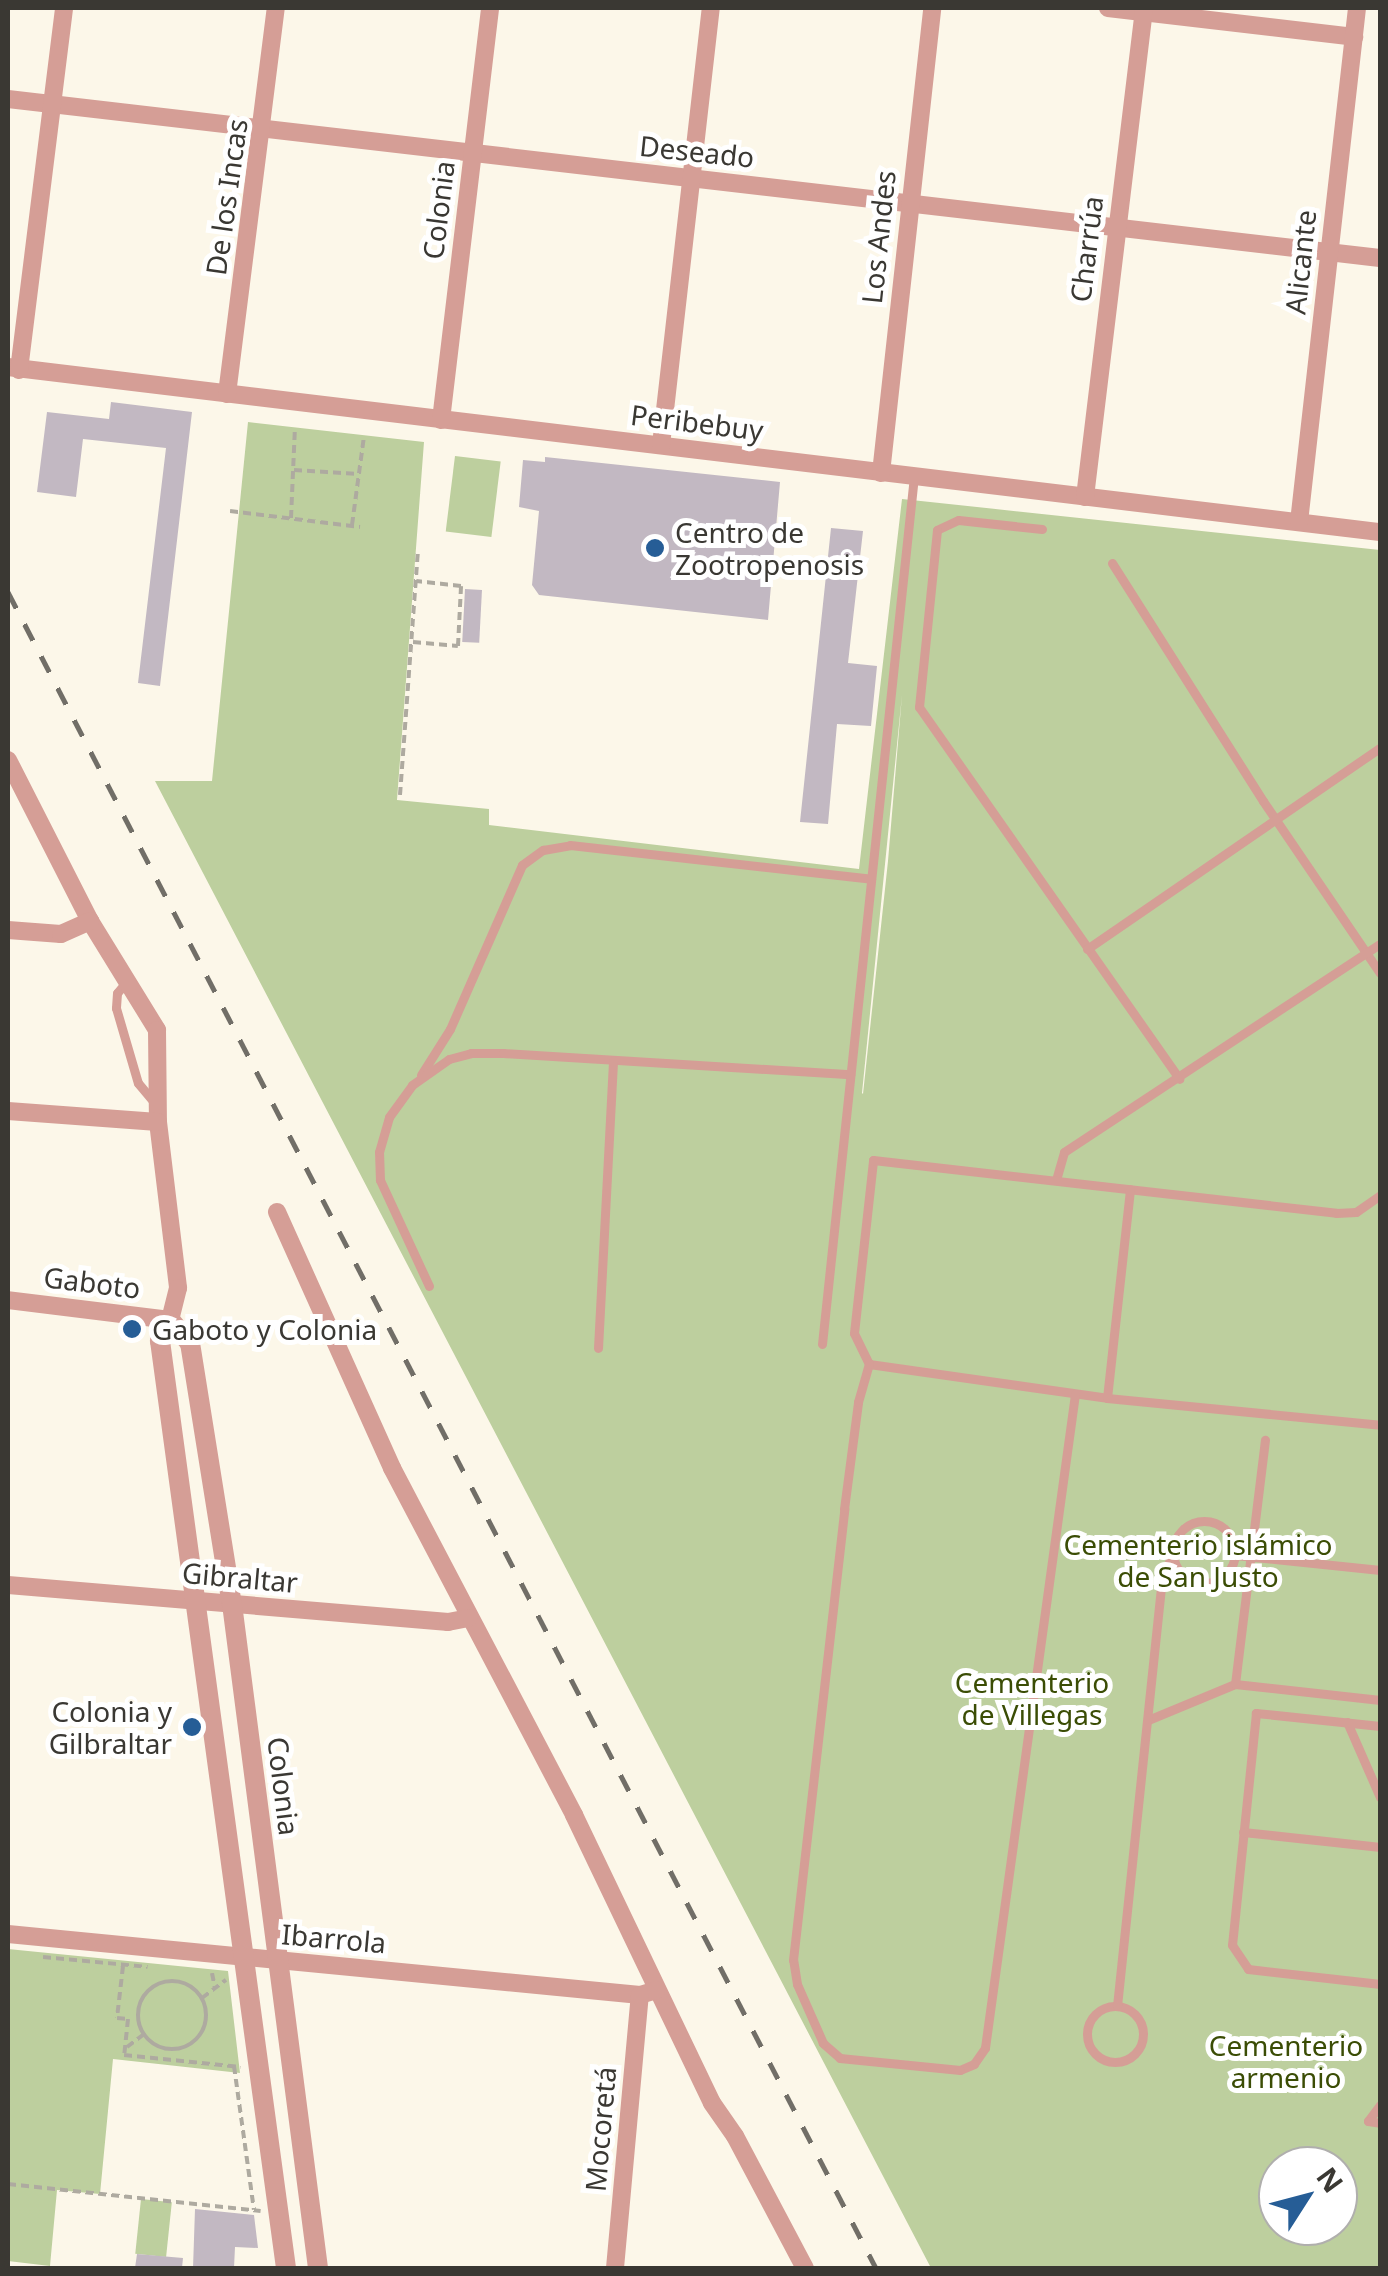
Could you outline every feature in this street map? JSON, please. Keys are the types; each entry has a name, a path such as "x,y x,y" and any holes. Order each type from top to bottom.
{"street":[{"path":"13,369 64,8"},
{"name":"De los Incas","path":"226,394 264,130 276,8"},
{"name":"Colonia","path":"441,420 490,8"},
{"path":"661,445 711,8"},
{"name":"Los Andes","path":"881,473 932,8"},
{"path":"1108,8 1354,37"},
{"name":"Alicante","path":"1299,522 1357,8"},
{"name":"Charrúa","path":"1085,497 1144,10"},
{"name":"Deseado","path":"8,99 1380,258"},
{"name":"Peribebuy","path":"13,369 1380,532"},
{"path":"8,760 90,921 152,1020 158,1038 158,1114 178,1288 160,1341 286,2268"},
{"path":"8,930 61,934 90,921"},
{"path":"8,1112 158,1114"},
{"path":"278,1212 346,1370 468,1618 574,1815 648,1992 735,2136 806,2268"},
{"name":"Gaboto","path":"8,1300 170,1320"},
{"name":"Colonia","path":"170,1320 190,1343 232,1604 318,2268"},
{"name":"Gibraltar","path":"8,1586 448,1622 468,1618"},
{"name":"Ibarrola","path":"8,1934 245,1960 648,1992"},
{"name":"Mocoretá","path":"615,2268 648,1992"}],"lane":[{"path":"822,1344 914,476"},
{"path":"1042,529 958,520 937,530 918,696 922,717 1179,1079"},
{"path":"1112,564 1276,821 1380,974"},
{"path":"1087,950 1380,748"},
{"path":"428,1286 398,1227 378,1164 389,1116 450,1029 522,865 543,850 570,845 871,878"},
{"path":"1056,1180 1064,1152 1380,944"},
{"path":"128,980 117,993 116,1008 138,1083 158,1114"},
{"path":"412,1085 449,1059 470,1053 850,1074"},
{"path":"598,1348 613,1060"},
{"path":"1074,1394 985,2048 974,2064 960,2070 840,2058 823,2043 797,1984 792,1960 846,1492 858,1402 869,1364 854,1333 873,1160 1336,1213 1356,1212 1380,1194"},
{"path":"1107,1398 1130,1189"},
{"path":"869,1364 1074,1394 1380,1426"},
{"path":"1235,1684 1265,1440"},
{"path":"1117,2006 1162,1576 1181,1529 1208,1520 1225,1528 1235,1555 1227,1573 1199,1583 1181,1574 1172,1556"},
{"path":"1235,1555 1380,1570"},
{"path":"1148,1720 1235,1684 1380,1700"},
{"path":"1380,1726 1256,1713 1232,1945 1248,1969 1380,1984"},
{"path":"1348,1722 1380,1797"},
{"path":"1243,1832 1380,1847"},
{"path":"1117,2006 1134,2012 1144,2036 1137,2053 1113,2063 1095,2055 1086,2037 1091,2018 1117,2006"},
{"path":"1380,2105 1368,2122 1380,2123"}],"path":[{"path":"291,519 295,428"},
{"path":"352,526 364,436"},
{"path":"293,470 359,474"},
{"path":"230,512 360,527"},
{"path":"400,795 418,552"},
{"path":"412,642 458,646 461,586 416,581"},
{"path":"123,1966 118,2018 128,2020 124,2055 234,2066 245,2063"},
{"path":"174,1981 202,1998 207,2018 191,2045 170,2050 143,2035 138,2025 140,2003 153,1986 174,1981"},
{"path":"124,2049 143,2035"},
{"path":"234,2066 254,2210"},
{"path":"8,2184 279,2213"}],"green space":[{"name":"Cementerio de Villegas","path":"248,422 424,442 397,800 489,809 489,825 859,869 902,499 1380,550 1380,2268 931,2268 155,781 212,781","holes":["902,695 888,861 863,1094"]},
{"path":"455,456 501,462 491,537 446,531"},
{"path":"8,1949 228,1971 240,2073 113,2059 100,2194 57,2190 50,2266 8,2261"},
{"path":"141,2199 172,2202 166,2257 135,2254"}],"building":[{"path":"111,402 192,412 160,686 138,683 166,448 83,439 76,497 37,492 47,412 109,419"},
{"name":"Centro de Zootropenosis","path":"545,457 780,482 768,620 539,595 532,585 539,511 519,507 523,460 545,462"},
{"path":"831,528 863,531 848,663 877,666 871,726 837,724 828,824 800,822"},
{"path":"465,589 482,590 479,643 462,642"},
{"path":"195,2209 254,2215 258,2248 235,2247 234,2268 193,2268"},
{"path":"137,2254 183,2258 182,2268 135,2268"}],"railway":[{"path":"8,592 876,2268"}],"place":[{"name":"Centro de Zootropenosis","path":"655,548"},
{"name":"Gaboto y Colonia","path":"132,1329"},
{"name":"Colonia y Gilbraltar","path":"192,1727"}],"park label":[{"name":"Cementerio islámico de San Justo","path":"1198,1560"},
{"name":"Cementerio armenio","path":"1286,2061"}]}
